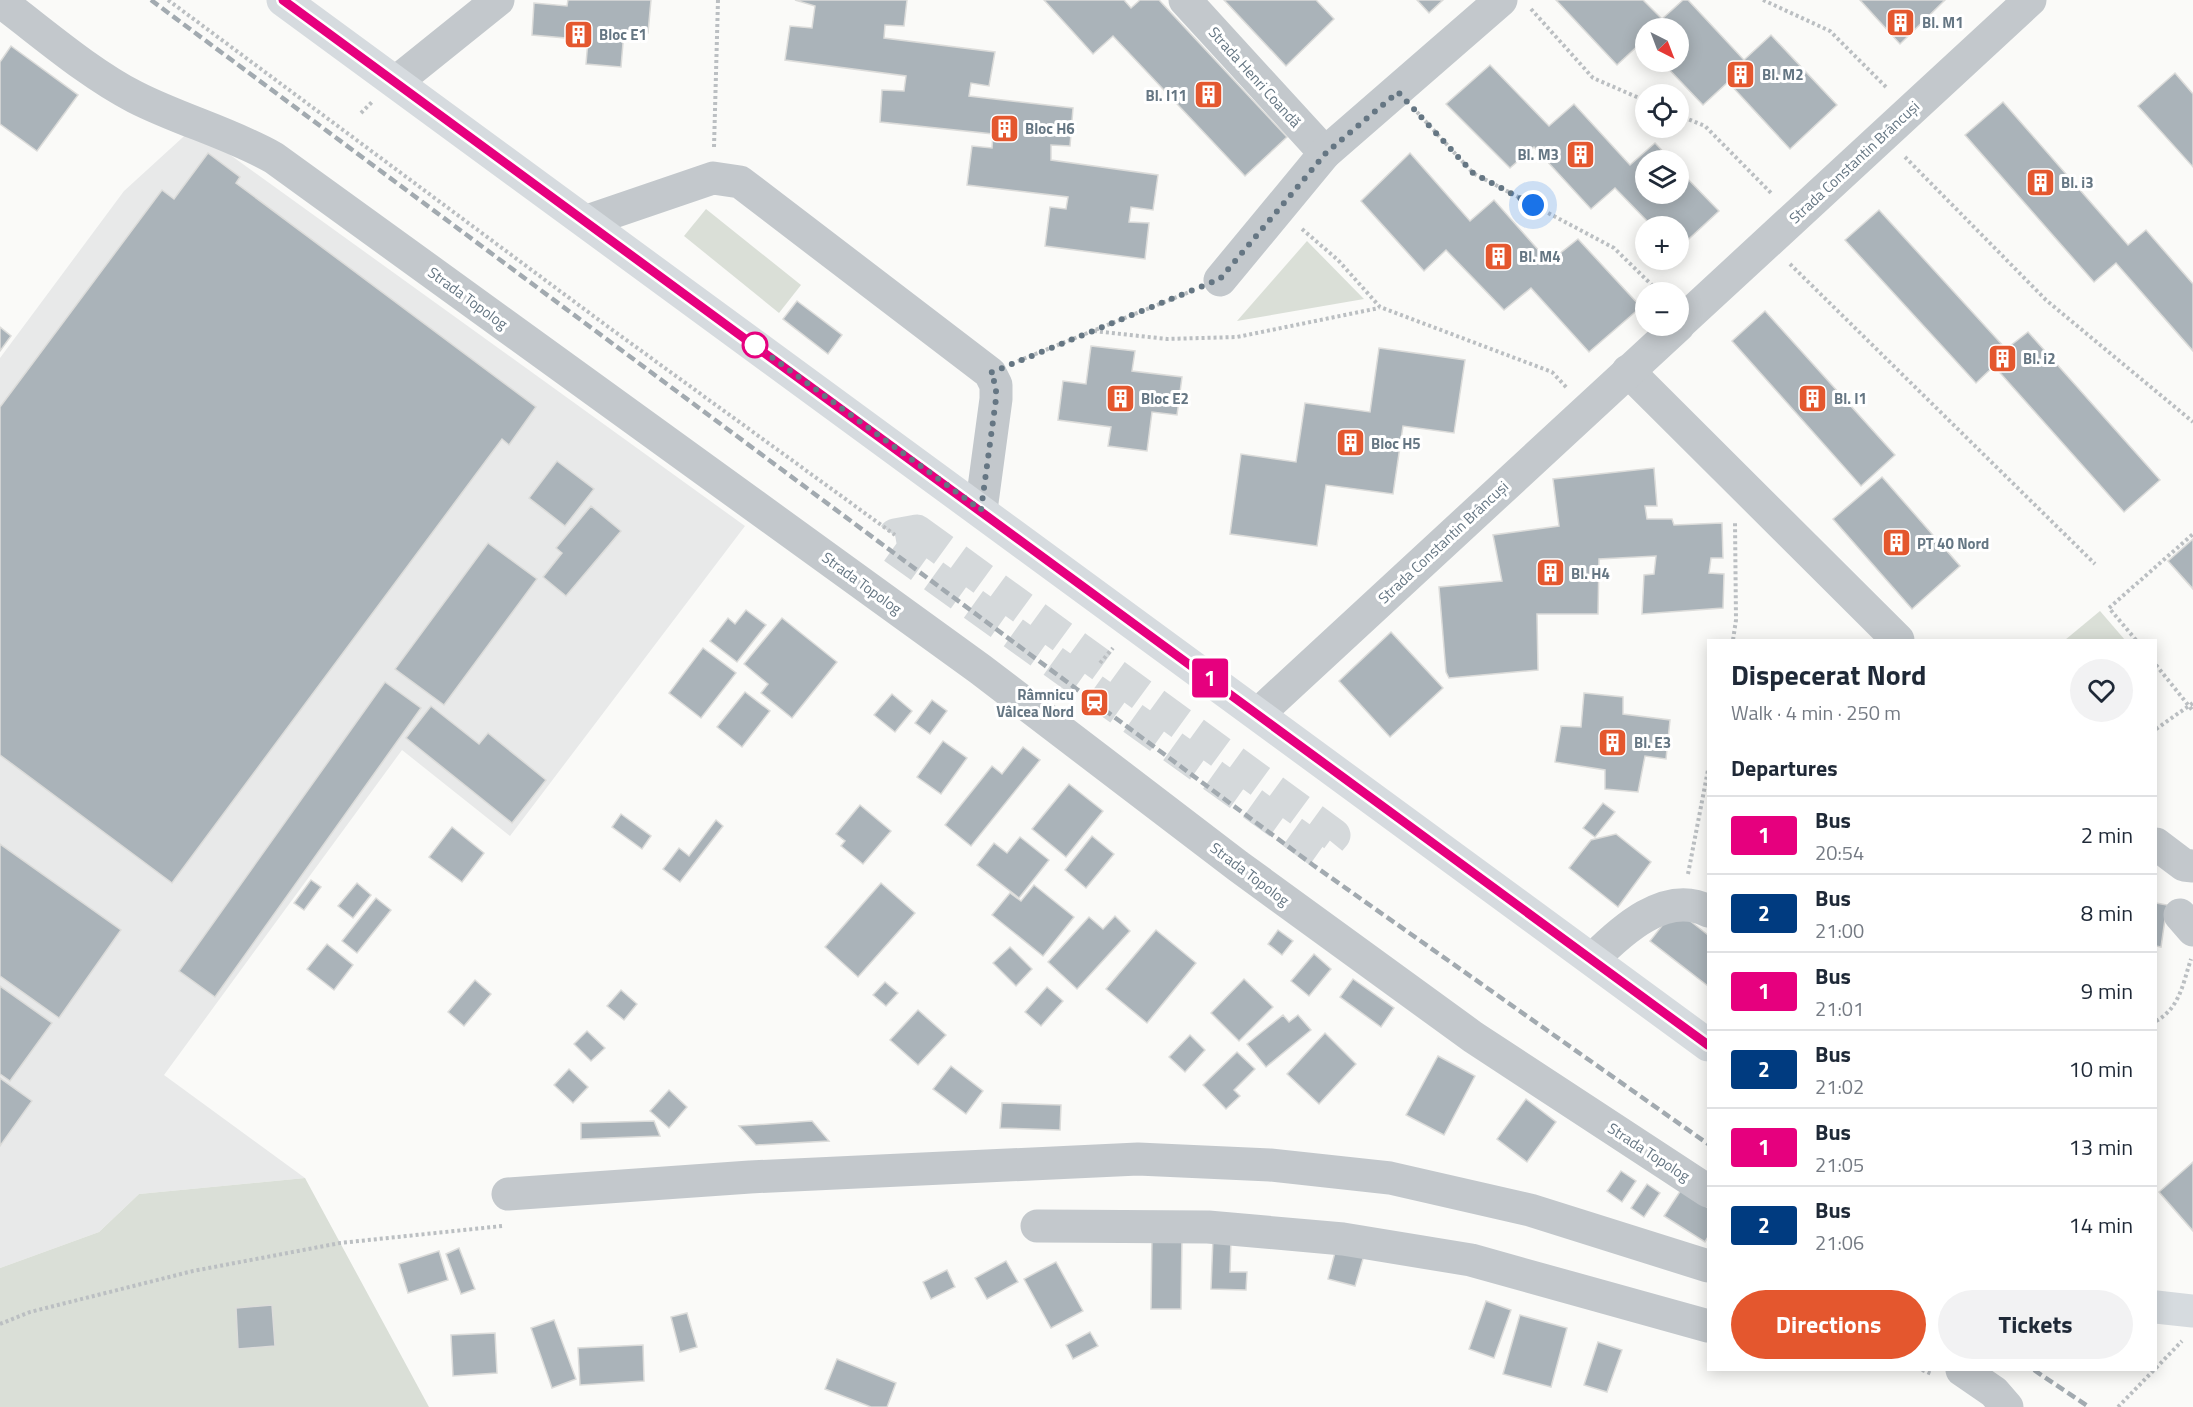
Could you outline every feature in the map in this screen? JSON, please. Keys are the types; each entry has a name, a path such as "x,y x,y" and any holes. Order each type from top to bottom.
{"main road":[{"path":"283,0 385,91 587,221 1707,1044"},
{"path":"2157,1308 2189,1324"}],"street":[{"path":"385,91 498,0"},
{"name":"Strada Henri Coandă","path":"1185,0 1326,153"},
{"name":"Strada Constantin Brâncuși","path":"1689,315 2030,0"},
{"name":"Strada Topolog","path":"0,1 108,82 138,98 243,141 274,158 971,662 1238,866 1473,1037 1707,1190"},
{"path":"1220,279 1326,153 1398,92 1516,4"},
{"path":"587,221 713,178 740,182 990,373 996,385 996,399 981,510"},
{"name":"Strada Constantin Brâncuși","path":"1258,714 1666,336"},
{"path":"1628,371 1897,639"},
{"path":"2157,845 2184,865 2193,866"},
{"path":"1593,959 1621,931 1652,913 1695,908"},
{"path":"511,1210 750,1177 1138,1159 1270,1165 1390,1178 1530,1210 1707,1266"},
{"path":"1037,1226 1208,1227 1343,1239 1471,1260 1707,1326"},
{"path":"1963,1371 1994,1392 2007,1407"}],"path":[{"path":"168,0 607,326 895,535"},
{"path":"713,178 718,0"},
{"path":"1763,0 1830,32 1910,111"},
{"path":"1516,4 1593,78 1635,96"},
{"path":"362,113 385,91"},
{"path":"1398,92 1473,173 1614,248 1649,282"},
{"path":"1689,119 1706,126 1795,218"},
{"path":"1883,135 2046,300 2193,422"},
{"path":"1278,209 1338,260 1380,308 1552,372 1586,409"},
{"path":"1768,242 2096,564"},
{"path":"990,373 1220,279"},
{"path":"1094,331 1167,339 1237,337 1380,308"},
{"path":"1733,639 1736,620 1735,478"},
{"path":"2135,639 2109,608 2193,534"},
{"path":"2157,666 2193,711"},
{"path":"2157,728 2187,704 2193,703"},
{"path":"1695,908 1707,781"},
{"path":"2157,1020 2166,1015 2178,1000 2193,952"},
{"path":"0,1324 30,1312 171,1277 511,1210"},
{"path":"2157,1366 2189,1324"},
{"path":"2118,1407 2153,1371"}],"shaded area":[{"path":"193,128 745,526 510,836 402,750 164,1075 305,1178 139,1194 99,1232 0,1268 0,358 124,191"},
{"path":"706,209 801,285 779,313 684,236"},
{"path":"1307,241 1364,299 1237,321"},
{"path":"2100,611 2124,639 2066,639"},
{"path":"305,1178 429,1407 0,1407 0,1268 99,1232 139,1194"}],"building":[{"name":"Bloc E1","path":"568,0 651,0 648,33 624,31 621,67 586,64 588,40 532,35 534,3 567,6"},
{"name":"Bloc H6","path":"795,0 907,0 904,26 885,25 884,38 995,52 989,86 971,83 969,96 1073,108 1070,146 1051,145 1051,160 1158,175 1153,210 1131,207 1129,222 1149,223 1145,259 1045,246 1050,207 1066,209 1068,197 967,185 972,146 992,148 993,134 880,122 882,90 904,91 906,76 785,60 790,26 812,28 815,6"},
{"name":"Bl. I11","path":"1044,0 1124,0 1131,8 1140,0 1159,0 1287,137 1245,176 1113,36 1093,54"},
{"path":"1224,0 1316,0 1334,19 1286,66"},
{"path":"1417,0 1443,0 1429,13"},
{"name":"Bl. M2","path":"1556,0 1643,0 1661,18 1635,18 1635,48 1617,65"},
{"name":"Bl. M2","path":"1683,0 1688,0 1744,60 1771,35 1837,105 1790,149 1728,82 1703,105 1689,90 1689,84 1683,84 1672,72 1689,72 1689,18 1663,18"},
{"name":"Bl. M1","path":"1860,0 1945,0 1900,44"},
{"path":"11,46 78,95 37,151 0,124 0,62"},
{"name":"Bl. M3","path":"1490,65 1549,126 1574,104 1630,165 1635,161 1635,204 1689,204 1689,180 1719,211 1689,239 1689,216 1642,216 1615,188 1591,209 1534,147 1510,168 1446,104"},
{"path":"2175,73 2193,94 2193,167 2138,106"},
{"name":"Bl. i3","path":"2003,102 2128,245 2146,230 2193,284 2193,351 2116,263 2094,282 1965,135"},
{"name":"Bl. M3","path":"1655,143 1662,150 1647,150"},
{"path":"208,153 240,177 236,183 536,407 509,445 502,439 172,883 0,755 0,407 162,190 174,199"},
{"name":"Bl. M4","path":"1410,153 1470,221 1494,200 1549,262 1578,239 1635,301 1635,312 1589,352 1531,288 1504,310 1446,250 1424,271 1361,201"},
{"name":"Bl. i2","path":"1879,210 2006,349 2028,332 2160,480 2124,512 1994,366 1976,383 1845,240"},
{"path":"797,301 842,335 828,354 783,319"},
{"name":"Bl. I1","path":"1765,311 1895,455 1861,486 1732,341"},
{"path":"0,327 11,336 0,351"},
{"name":"Bloc E2","path":"1091,346 1135,351 1132,371 1182,377 1177,415 1152,412 1147,451 1108,446 1111,427 1058,420 1063,381 1086,384"},
{"name":"Bloc H5","path":"1379,348 1465,360 1454,433 1403,426 1393,494 1326,485 1317,546 1230,534 1241,454 1296,462 1305,403 1370,412"},
{"path":"557,461 594,489 565,526 529,498"},
{"name":"Bl. H4","path":"1654,468 1657,506 1645,506 1647,519 1672,519 1674,525 1722,523 1723,558 1711,558 1709,573 1724,574 1723,608 1642,614 1644,575 1654,574 1656,556 1599,559 1598,614 1537,614 1538,670 1449,678 1446,672 1439,587 1502,581 1493,535 1559,526 1553,479"},
{"name":"PT 40 Nord","path":"1882,477 1960,566 1912,609 1833,519"},
{"path":"591,506 621,531 566,596 543,577 562,553 556,548"},
{"path":"2193,539 2193,589 2168,561"},
{"path":"488,543 537,579 444,705 395,669"},
{"path":"746,610 766,625 737,662 710,641 728,618 735,624"},
{"path":"782,618 837,662 792,718 761,693 768,684 744,664"},
{"path":"1391,632 1443,688 1390,737 1339,681"},
{"path":"703,648 736,673 701,718 669,693"},
{"path":"385,682 421,708 215,997 179,971"},
{"path":"745,692 770,711 742,747 717,727"},
{"name":"Bl. E3","path":"1584,693 1623,697 1623,714 1670,720 1666,759 1645,756 1638,792 1605,789 1605,770 1555,762 1561,726 1581,727"},
{"path":"892,694 912,711 895,732 874,715"},
{"path":"932,700 947,711 930,734 915,723"},
{"path":"431,706 479,744 488,733 546,780 512,823 406,738"},
{"path":"943,741 967,758 941,794 917,777"},
{"path":"1023,747 1040,760 971,846 945,825 992,766 1002,774"},
{"path":"1069,784 1103,811 1066,857 1032,829"},
{"path":"1603,803 1615,812 1595,837 1583,828"},
{"path":"860,805 891,831 863,864 841,846 845,841 836,834"},
{"path":"621,814 651,836 642,849 612,827"},
{"path":"716,820 723,826 680,882 663,869 679,848 689,856"},
{"path":"452,827 484,853 462,882 429,857"},
{"path":"1616,834 1651,862 1618,907 1569,868 1591,840"},
{"path":"1092,836 1114,854 1086,888 1065,870"},
{"path":"1020,837 1049,860 1019,898 977,865 994,843 1007,853"},
{"path":"0,844 121,930 59,1018 0,976"},
{"path":"311,880 321,887 304,910 294,903"},
{"path":"357,883 371,895 353,918 338,906"},
{"path":"881,883 915,913 858,977 825,947"},
{"path":"1034,885 1074,917 1043,956 992,915 1010,893 1021,901"},
{"path":"376,898 391,910 357,953 342,941"},
{"path":"2157,903 2167,905 2161,947 2157,946"},
{"path":"1675,909 1707,934 1707,985 1650,941"},
{"path":"1115,916 1130,931 1077,989 1048,962 1089,917 1103,929"},
{"path":"1156,930 1196,963 1147,1023 1106,989"},
{"path":"1278,930 1293,941 1282,955 1268,944"},
{"path":"327,944 353,965 334,990 307,969"},
{"path":"1010,947 1032,969 1016,986 993,963"},
{"path":"1314,954 1331,969 1309,996 1291,981"},
{"path":"1244,979 1273,1007 1239,1041 1211,1013"},
{"path":"1353,979 1394,1008 1381,1027 1340,997"},
{"path":"475,980 491,994 464,1026 448,1012"},
{"path":"885,982 898,993 886,1006 873,995"},
{"path":"0,986 52,1023 10,1081 0,1074"},
{"path":"1047,987 1063,1001 1041,1026 1025,1012"},
{"path":"621,990 637,1004 624,1020 607,1006"},
{"path":"918,1010 946,1035 918,1065 890,1040"},
{"path":"1283,1015 1289,1022 1298,1015 1311,1030 1266,1067 1247,1044"},
{"path":"587,1031 605,1048 591,1061 574,1044"},
{"path":"1325,1033 1356,1064 1319,1104 1287,1074"},
{"path":"1190,1035 1205,1050 1185,1072 1169,1057"},
{"path":"1237,1052 1255,1069 1234,1090 1240,1096 1226,1109 1203,1085"},
{"path":"1438,1056 1475,1076 1444,1135 1406,1115"},
{"path":"951,1066 983,1091 966,1114 933,1089"},
{"path":"569,1069 588,1087 573,1103 554,1085"},
{"path":"0,1078 32,1101 0,1146"},
{"path":"669,1090 687,1107 669,1128 650,1111"},
{"path":"1526,1099 1556,1122 1527,1162 1497,1139"},
{"path":"1002,1103 1061,1105 1060,1130 1000,1128"},
{"path":"654,1121 660,1136 581,1139 581,1123"},
{"path":"812,1121 829,1141 756,1145 739,1126"},
{"path":"2193,1162 2193,1231 2159,1192"},
{"path":"1621,1171 1636,1181 1622,1202 1607,1191"},
{"path":"1647,1184 1660,1193 1644,1217 1631,1208"},
{"path":"1681,1190 1707,1207 1707,1239 1705,1242 1664,1216"},
{"path":"1152,1236 1182,1236 1181,1309 1151,1309"},
{"path":"1213,1238 1231,1239 1230,1272 1247,1272 1246,1290 1211,1289"},
{"path":"1337,1245 1365,1252 1355,1286 1328,1279"},
{"path":"459,1248 475,1289 461,1294 446,1254"},
{"path":"439,1251 448,1280 408,1293 399,1264"},
{"path":"1006,1261 1018,1282 987,1299 975,1278"},
{"path":"1056,1262 1083,1311 1051,1328 1024,1279"},
{"path":"947,1270 955,1287 931,1299 923,1282"},
{"path":"1486,1301 1511,1310 1494,1358 1469,1349"},
{"path":"272,1305 275,1346 238,1349 236,1308"},
{"path":"687,1313 697,1347 680,1352 671,1317"},
{"path":"1520,1315 1567,1328 1551,1387 1503,1374"},
{"path":"554,1320 576,1379 552,1388 531,1328"},
{"path":"1090,1332 1098,1346 1073,1359 1066,1345"},
{"path":"495,1333 497,1373 453,1376 451,1335"},
{"path":"1598,1342 1622,1350 1607,1392 1584,1385"},
{"path":"643,1345 644,1381 580,1385 578,1348"},
{"path":"837,1359 896,1383 887,1407 871,1407 825,1389"}],"tunnel":[{"path":"917,531 1334,835 1320,852 889,544 895,535 917,531"}],"railway":[{"path":"151,0 1313,865 1707,1143"},
{"path":"2035,1371 2089,1407"}],"bus line":[{"name":"1","path":"283,0 1707,1044"}],"place":[{"name":"Bl. M1","path":"1901,22"},
{"name":"Bloc E1","path":"578,34"},
{"name":"Bl. M2","path":"1741,74"},
{"name":"Bl. I11","path":"1208,95"},
{"name":"Bloc H6","path":"1004,128"},
{"name":"Bl. M3","path":"1580,154"},
{"name":"Bl. i3","path":"2040,182"},
{"name":"Bl. M4","path":"1498,256"},
{"name":"Bl. i2","path":"2002,358"},
{"name":"Bloc E2","path":"1120,398"},
{"name":"Bl. I1","path":"1813,398"},
{"name":"Bloc H5","path":"1350,443"},
{"name":"PT 40 Nord","path":"1896,543"},
{"name":"Bl. H4","path":"1550,573"},
{"name":"Râmnicu Vâlcea Nord","path":"1095,703"},
{"name":"Bl. E3","path":"1613,742"}],"route":[{"path":"755,345 981,510 996,399 996,385 990,373 1220,279 1326,153 1398,92 1473,173 1533,205"}]}
